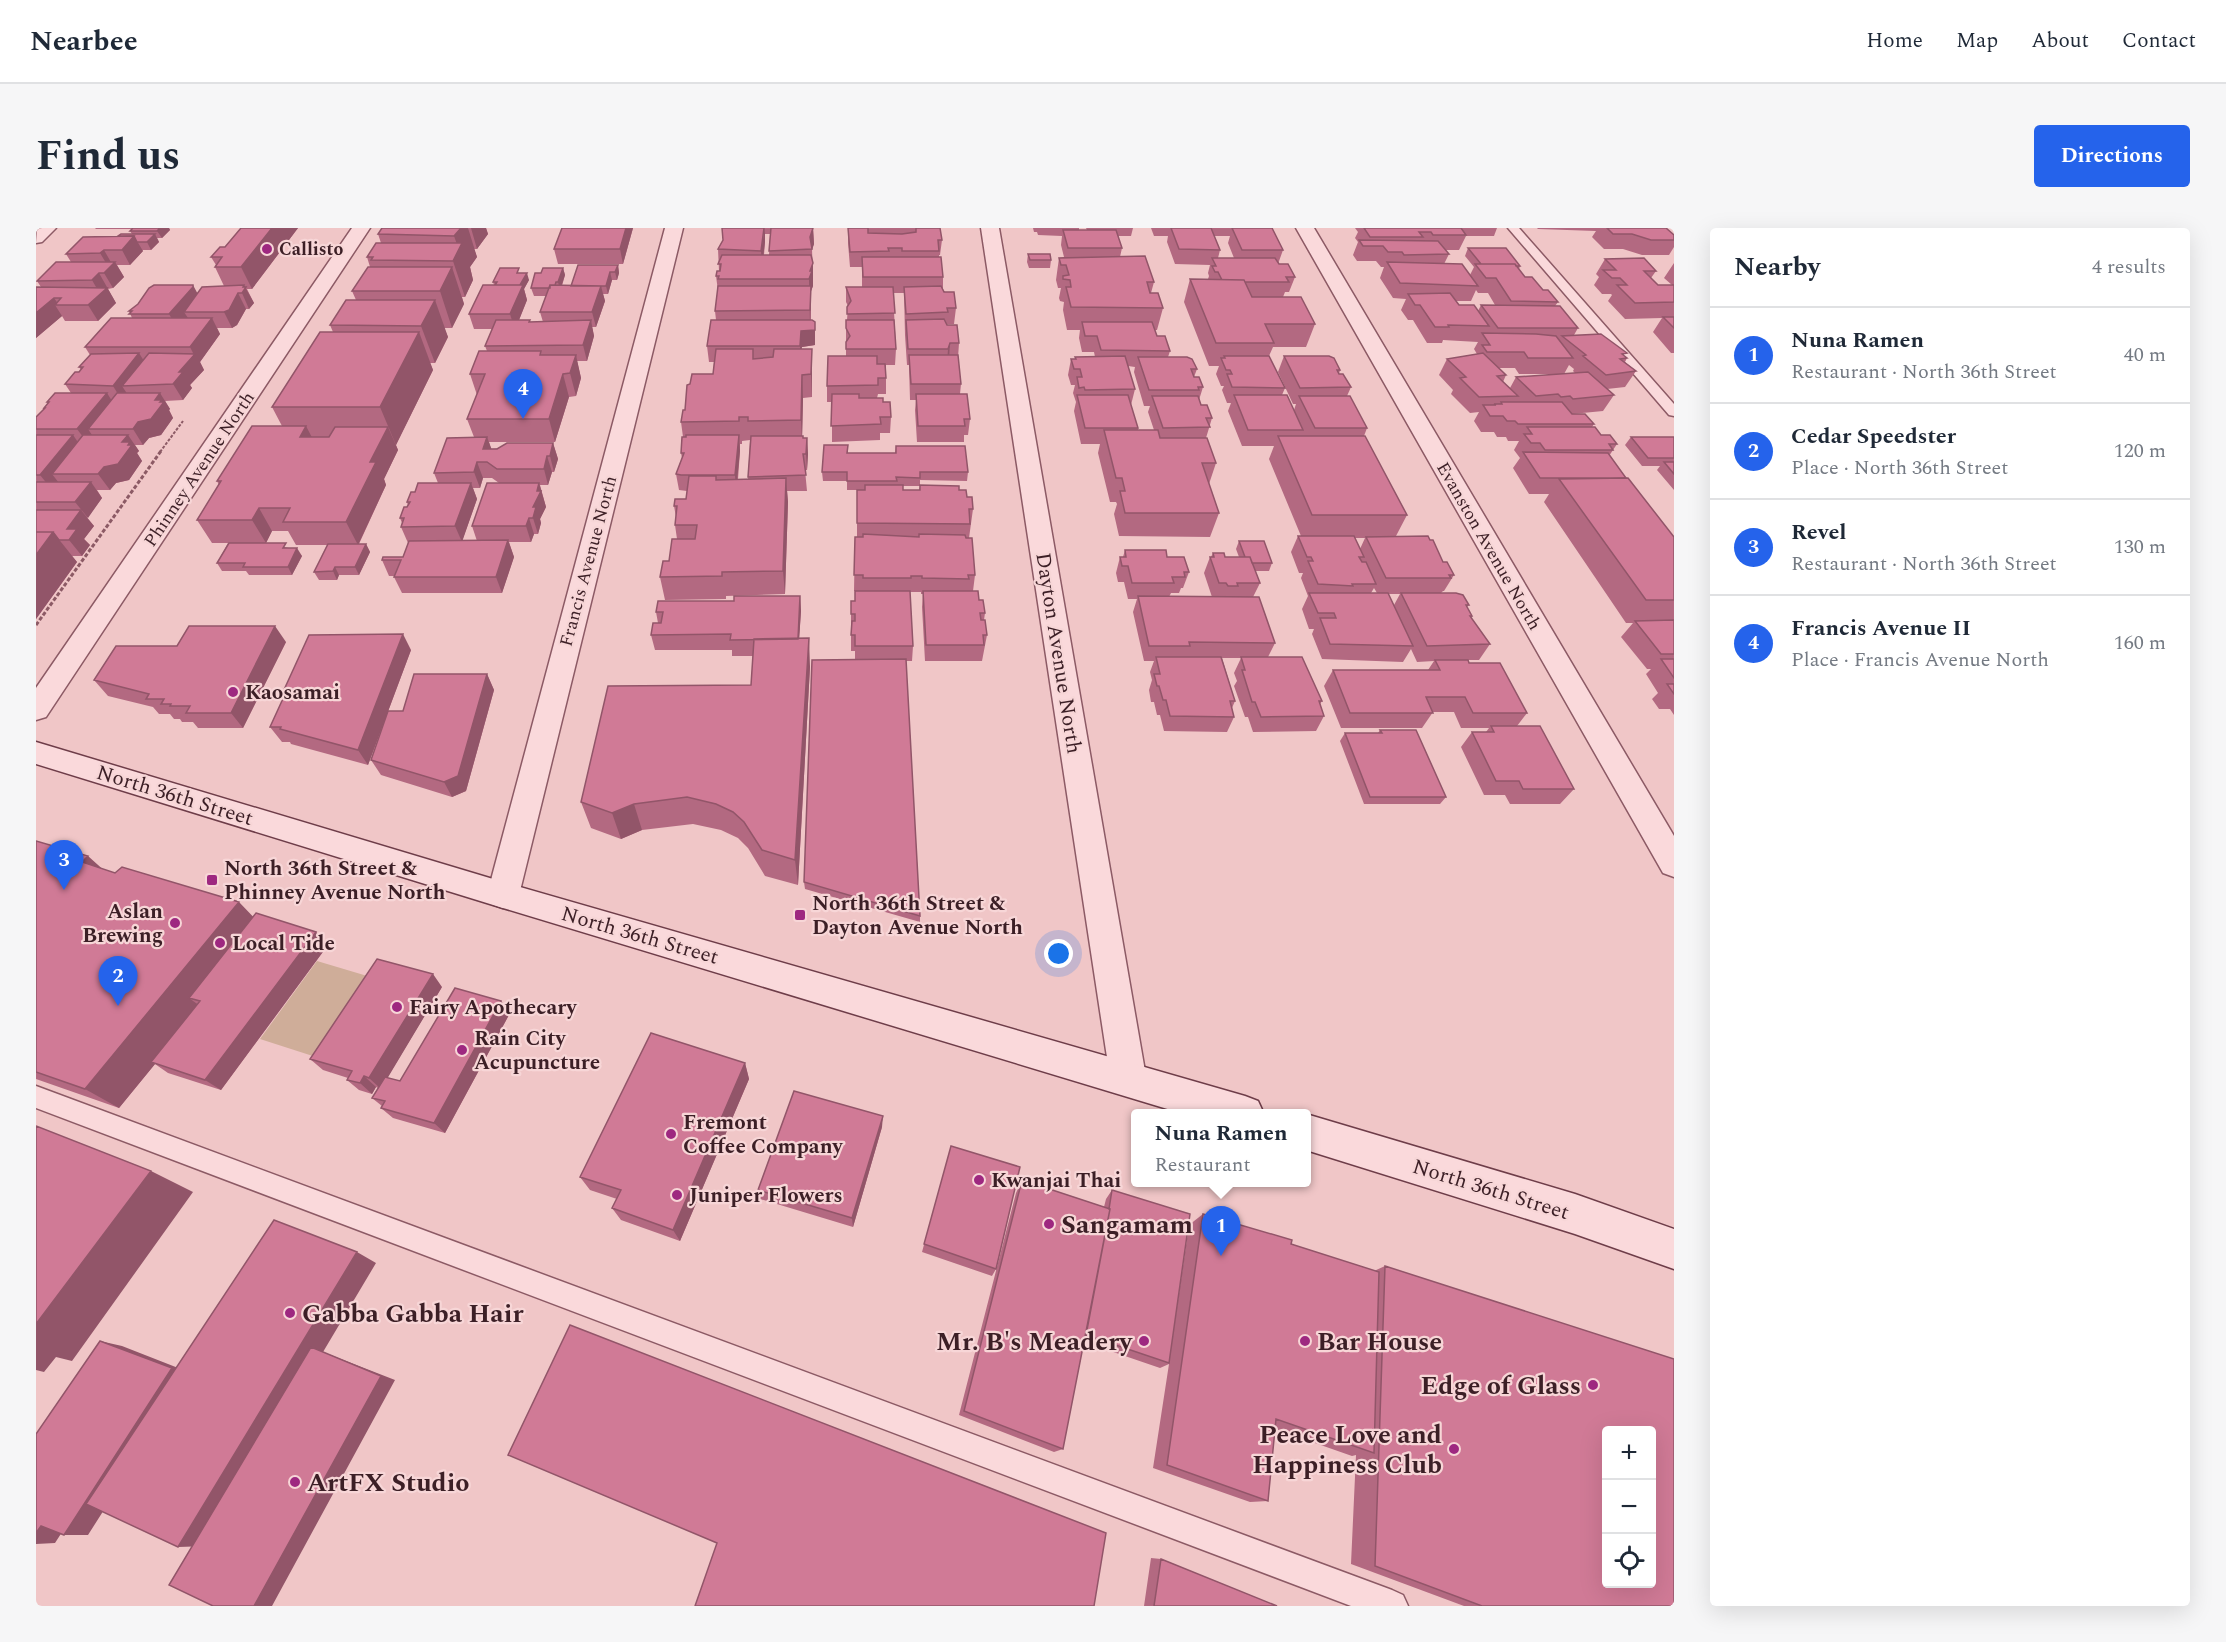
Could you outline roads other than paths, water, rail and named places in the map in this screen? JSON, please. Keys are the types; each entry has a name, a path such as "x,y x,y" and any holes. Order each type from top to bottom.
{"street":[{"path":"36,238 47,228"},
{"name":"Phinney Avenue North","path":"36,710 361,228"},
{"name":"Francis Avenue North","path":"503,895 674,228"},
{"name":"Dayton Avenue North","path":"990,228 1128,1077"},
{"name":"Evanston Avenue North","path":"1305,228 1674,864"},
{"name":"North 36th Street","path":"36,753 503,895 1232,1109"},
{"name":"North 36th Street","path":"1311,1134 1575,1214 1674,1249"}],"lane":[{"path":"1513,228 1674,412"},
{"path":"36,1097 1392,1606"}],"place":[{"name":"Callisto","path":"267,249"},
{"name":"Francis Avenue II","path":"523,419"},
{"name":"Kaosamai","path":"233,692"},
{"name":"North 36th Street & Phinney Avenue North","path":"212,880"},
{"name":"Revel","path":"64,890"},
{"name":"North 36th Street & Dayton Avenue North","path":"800,915"},
{"name":"Aslan Brewing","path":"175,923"},
{"name":"Local Tide","path":"220,943"},
{"name":"Cedar Speedster","path":"118,1006"},
{"name":"Fairy Apothecary","path":"397,1007"},
{"name":"Rain City Acupuncture","path":"462,1050"},
{"name":"Fremont Coffee Company","path":"671,1134"},
{"name":"Kwanjai Thai","path":"979,1180"},
{"name":"Juniper Flowers","path":"677,1195"},
{"name":"Sangamam","path":"1049,1224"},
{"name":"Nuna Ramen","path":"1221,1256"},
{"name":"Gabba Gabba Hair","path":"290,1313"},
{"name":"Mr. B's Meadery","path":"1144,1341"},
{"name":"Bar House","path":"1305,1341"},
{"name":"Edge of Glass","path":"1593,1385"},
{"name":"Peace Love and Happiness Club","path":"1454,1449"},
{"name":"ArtFX Studio","path":"295,1482"}]}
